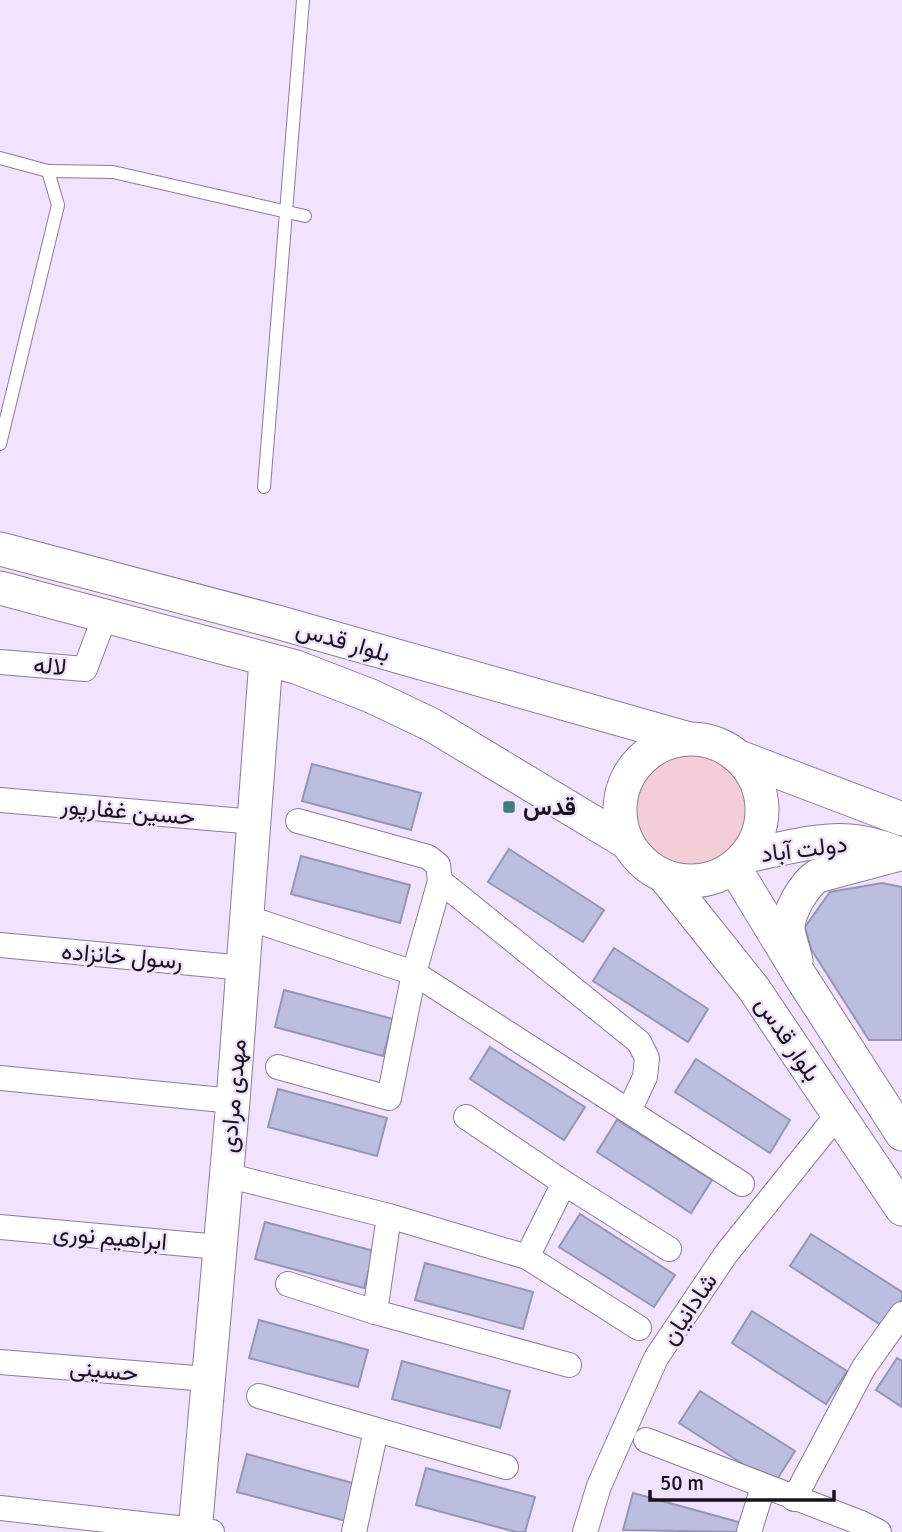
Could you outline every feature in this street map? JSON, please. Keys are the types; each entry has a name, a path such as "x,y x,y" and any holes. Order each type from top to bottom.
{"main road":[{"name":"بلوار قدس","path":"0,549 277,622 686,738"},
{"name":"بلوار قدس","path":"0,588 296,667 371,695 432,725 626,842"},
{"name":"مهدی مرادی","path":"201,1531 207,1379 244,968 266,660"},
{"path":"739,757 751,771 760,789 763,808 756,841 740,861 718,876 700,881 682,881 649,868 626,842 619,819 620,796 628,774 643,756 663,743 686,738 714,743 739,757 902,819"},
{"name":"دولت آباد","path":"740,861 802,845 848,840 901,854"},
{"path":"799,974 788,927 807,883 817,876 901,854"},
{"name":"بلوار قدس","path":"740,861 799,974 902,1134"},
{"name":"بلوار قدس","path":"664,876 754,989 902,1209"}],"street":[{"name":"لاله","path":"0,662 85,669 105,616"},
{"name":"حسین غفارپور","path":"0,800 255,822"},
{"path":"278,1067 389,1098 414,973 440,881 438,865 428,857 298,821"},
{"path":"440,881 639,1042 647,1058 645,1077 629,1111"},
{"path":"248,918 414,973 743,1184"},
{"name":"رسول خانزاده","path":"0,945 244,968"},
{"path":"0,1078 233,1101"},
{"name":"شادانیان","path":"585,1532 599,1486 656,1358 726,1254 839,1113"},
{"path":"466,1117 669,1249"},
{"path":"226,1175 389,1216 527,1256 639,1328"},
{"path":"527,1256 564,1183"},
{"path":"375,1312 389,1216"},
{"name":"ابراهیم نوری","path":"0,1227 219,1247"},
{"path":"288,1284 375,1312 569,1366"},
{"path":"794,1499 864,1367 902,1314"},
{"name":"حسینی","path":"0,1362 207,1379"},
{"path":"259,1396 506,1467"},
{"path":"354,1532 376,1430"},
{"path":"646,1440 879,1532"},
{"path":"750,1532 763,1487"},
{"path":"0,1508 201,1531"}],"lane":[{"path":"264,487 303,0"},
{"path":"0,158 48,172 113,172 305,216"},
{"path":"0,444 58,205 48,172"}],"shaded area":[{"path":"692,747 716,752 737,765 750,786 755,810 750,834 737,855 716,868 692,873 668,868 647,855 634,834 629,810 634,786 647,765 668,752"}],"building":[{"path":"312,764 421,793 411,830 302,801"},
{"path":"509,849 604,910 583,942 488,882"},
{"path":"301,856 410,885 400,923 291,894"},
{"path":"882,883 902,887 902,1040 869,1040 811,949 805,927 830,892"},
{"path":"614,948 708,1009 688,1042 593,981"},
{"path":"284,990 393,1019 383,1056 275,1027"},
{"path":"490,1047 585,1107 564,1140 470,1079"},
{"path":"696,1059 790,1120 770,1153 675,1092"},
{"path":"278,1089 387,1118 377,1156 268,1127"},
{"path":"617,1120 712,1180 691,1213 597,1152"},
{"path":"580,1214 675,1275 654,1307 559,1247"},
{"path":"265,1222 374,1251 364,1288 255,1259"},
{"path":"811,1234 902,1292 902,1299 884,1327 790,1266"},
{"path":"425,1263 533,1292 523,1329 415,1300"},
{"path":"752,1311 847,1371 826,1404 732,1343"},
{"path":"259,1320 368,1350 358,1387 249,1358"},
{"path":"897,1358 902,1361 902,1407 876,1390"},
{"path":"402,1361 510,1391 500,1428 392,1399"},
{"path":"700,1391 795,1451 774,1484 679,1423"},
{"path":"247,1454 356,1484 346,1521 237,1492"},
{"path":"426,1468 535,1497 525,1532 516,1532 416,1505"},
{"path":"633,1493 742,1523 739,1532 623,1530"}],"place":[{"name":"قدس","path":"509,807"}]}
